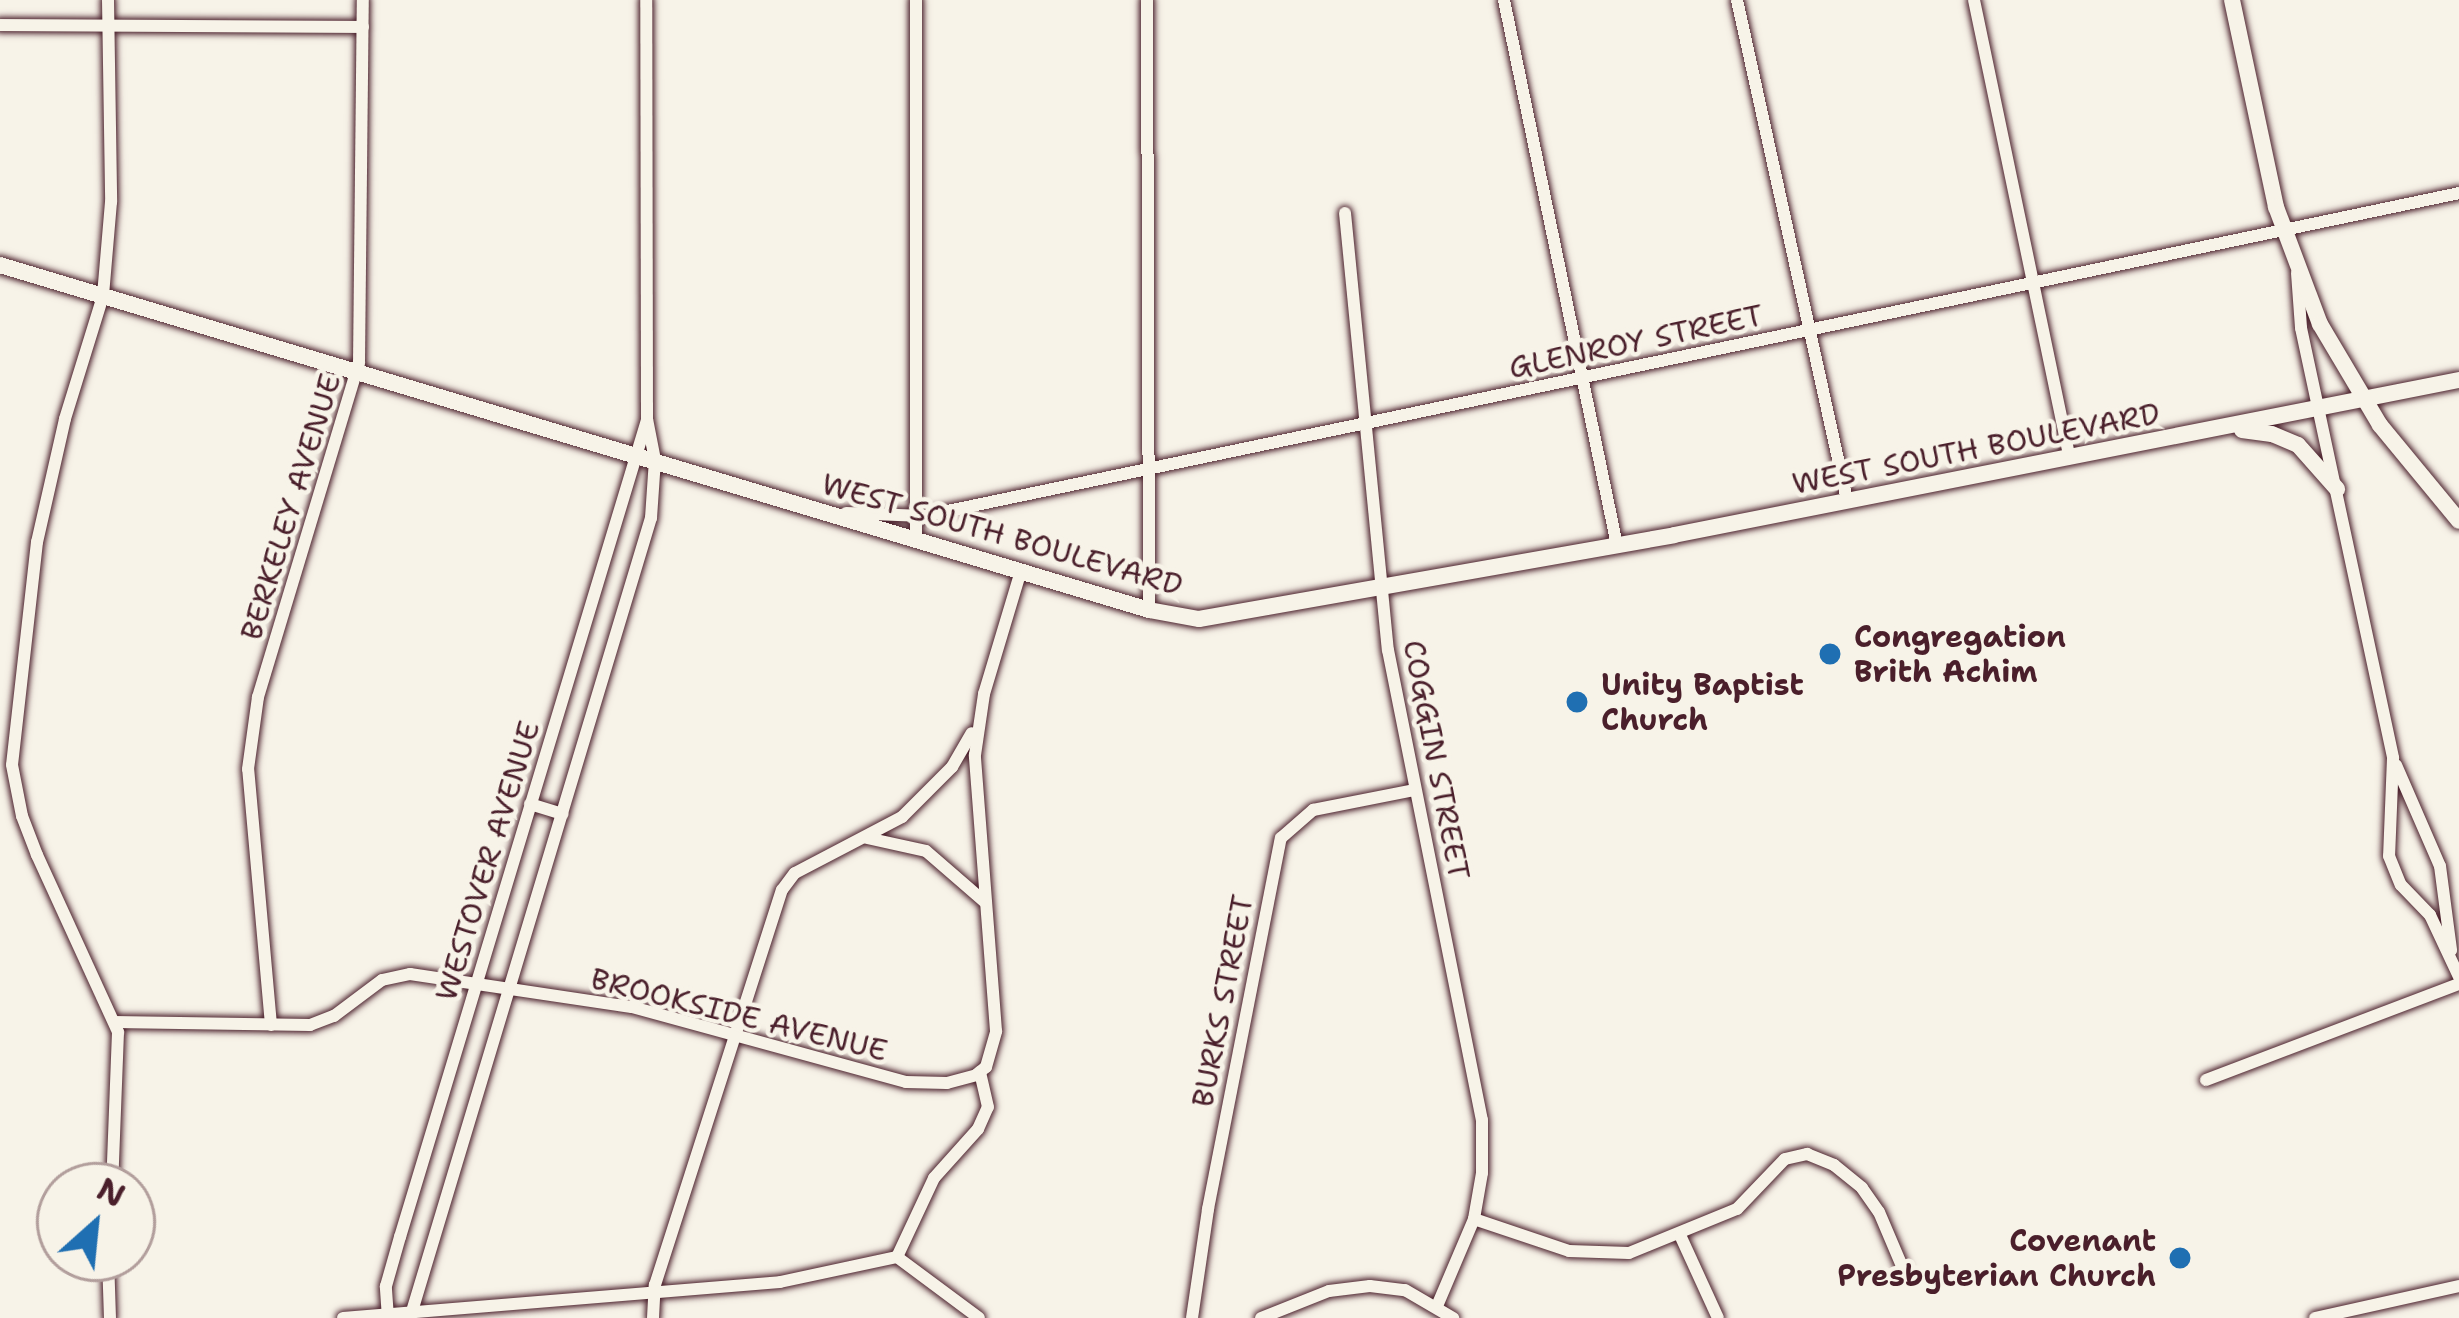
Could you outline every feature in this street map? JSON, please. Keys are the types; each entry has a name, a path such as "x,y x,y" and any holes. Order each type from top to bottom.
{"street":[{"path":"108,0 111,202 103,296 65,419 37,542 13,765 29,836 115,1022 119,1051 113,1162"},
{"name":"BERKELEY AVENUE","path":"271,1025 248,769 258,697 357,372 364,258 363,0"},
{"name":"WESTOVER AVENUE","path":"411,1315 646,535 655,460 647,419 646,0"},
{"path":"916,0 916,540"},
{"path":"1147,0 1149,610"},
{"path":"1504,0 1617,545"},
{"path":"1738,0 1847,500"},
{"path":"1973,0 2070,458"},
{"path":"2232,0 2283,230 2297,272 2345,374 2459,520"},
{"path":"0,25 363,26"},
{"name":"GLENROY STREET","path":"821,511 917,517 2459,194"},
{"name":"COGGIN STREET","path":"1345,213 1382,590 1415,790 1482,1120 1482,1173 1474,1219 1436,1306"},
{"name":"WEST SOUTH BOULEVARD","path":"0,265 1149,610 1212,618 1382,590 2459,380"},
{"path":"2206,1080 2459,981 2440,866 2393,758 2301,328 2297,272"},
{"name":"WESTOVER AVENUE","path":"387,1316 386,1286 647,419"},
{"path":"2223,428 2283,437 2307,453 2337,489"},
{"path":"897,1257 934,1178 978,1129 988,1107 980,1072 992,1050 986,903 974,783 978,721 1021,571"},
{"path":"653,1318 653,1293 782,890 795,873 866,838 934,787 978,721"},
{"path":"2393,758 2389,856 2401,885 2430,915 2452,958"},
{"name":"BURKS STREET","path":"1192,1318 1208,1209 1281,838 1313,810 1415,790"},
{"path":"530,804 562,814"},
{"path":"866,838 926,851 986,903"},
{"name":"BROOKSIDE AVENUE","path":"115,1022 271,1025 322,1020 394,976 476,982 632,1007 906,1082 947,1083 980,1072"},
{"path":"429,1138 460,1147"},
{"path":"1474,1219 1549,1246 1594,1254 1630,1252 1737,1209 1785,1159 1796,1155 1834,1165 1867,1194 1904,1271"},
{"path":"1680,1234 1718,1318"},
{"path":"343,1318 825,1277 897,1257 979,1318"},
{"path":"109,1282 110,1318"},
{"path":"2315,1318 2459,1286"},
{"path":"1261,1318 1347,1287 1406,1290 1453,1318"}],"place":[{"name":"Congregation Brith Achim","path":"1830,654"},
{"name":"Unity Baptist Church","path":"1577,702"},
{"name":"Covenant Presbyterian Church","path":"2180,1258"}]}
